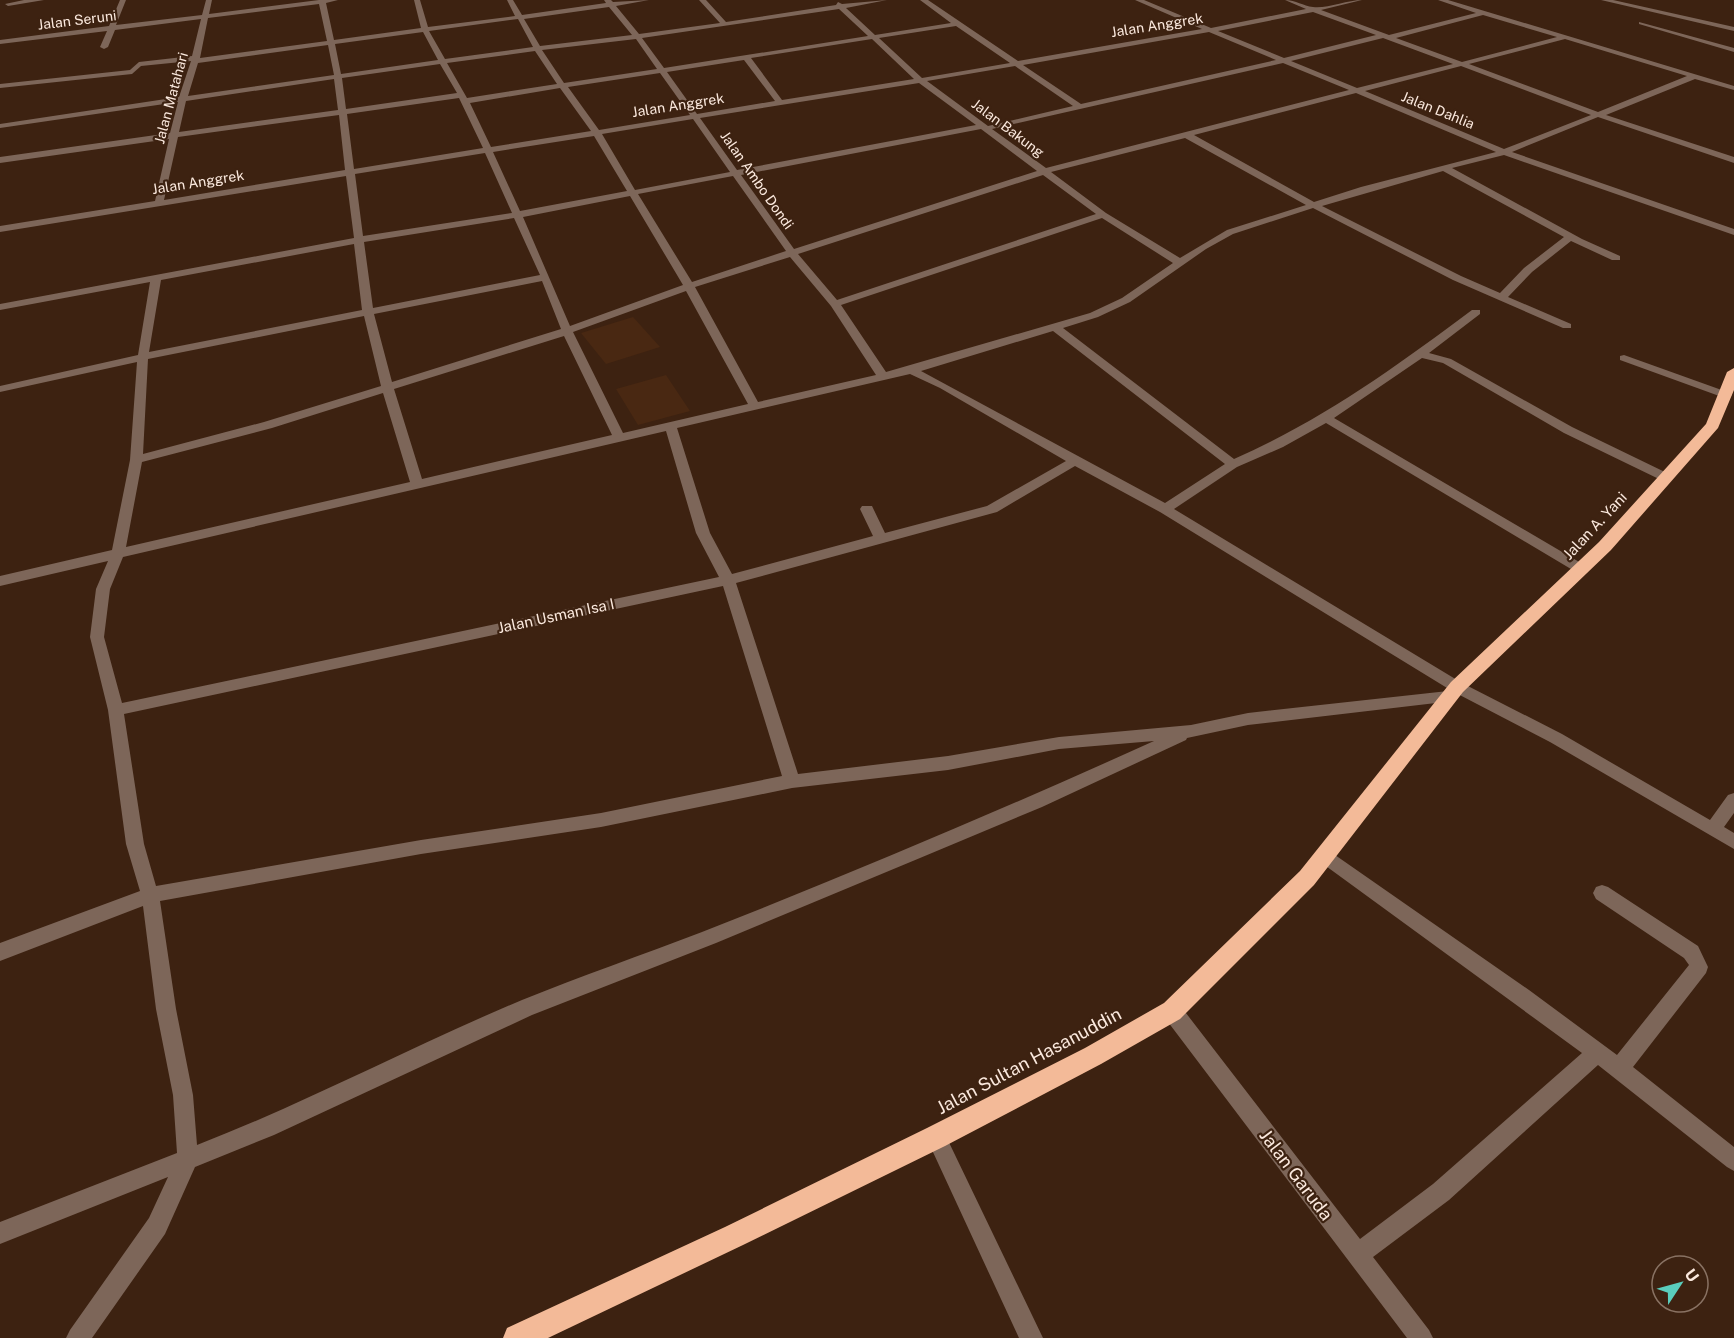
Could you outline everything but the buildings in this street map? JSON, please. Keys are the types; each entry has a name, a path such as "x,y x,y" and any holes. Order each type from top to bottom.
{"highway":[{"name":"Jalan A. Yani","path":"1452,692 1581,569 1713,425 1734,372"},
{"name":"Jalan Sultan Hasanuddin","path":"517,1338 734,1236 936,1137 1093,1056 1172,1011 1307,878 1452,692"}],"street":[{"path":"8,4 41,0"},
{"path":"104,47 123,0"},
{"name":"Jalan Matahari","path":"159,202 182,101 207,16 209,0"},
{"name":"Jalan Seruni","path":"0,42 335,0"},
{"path":"417,0 425,30 464,98 546,277 567,331 619,438"},
{"path":"510,0 549,69 587,117 594,133 689,286 755,406"},
{"path":"0,86 132,72 139,64 195,60 332,43 520,17 609,2 646,0"},
{"path":"702,0 725,24"},
{"name":"Jalan Bakung","path":"832,0 920,80 1103,215 1179,262"},
{"path":"0,126 538,48 638,37 843,8 884,0"},
{"path":"923,0 1081,108"},
{"name":"Jalan Dahlia","path":"1138,0 1504,152 1734,232"},
{"path":"1288,0 1599,115 1734,160"},
{"name":"Jalan Anggrek","path":"0,229 920,80 1212,29 1359,0"},
{"path":"1441,0 1734,88"},
{"path":"1604,0 1734,29"},
{"path":"322,1 338,78 368,312 418,486"},
{"name":"Jalan Ambo Dondi","path":"609,2 638,37 792,253 835,304 883,376"},
{"path":"0,308 359,240 516,215 986,127 1081,108 1482,13"},
{"path":"1641,23 1734,50"},
{"path":"0,160 342,112 563,85 956,24"},
{"path":"136,460 268,425 567,331 689,286 1042,172 1562,38"},
{"path":"745,56 780,103"},
{"path":"0,581 911,370 1094,315 1126,300 1179,262 1230,232 1314,205 1504,152 1693,77"},
{"path":"1187,135 1272,184 1501,298 1567,326"},
{"path":"1445,168 1616,258"},
{"path":"835,304 1103,215"},
{"path":"1501,298 1528,270 1571,236"},
{"path":"0,389 143,357 546,277"},
{"path":"78,1338 157,1226 188,1158 183,1095 166,1009 150,895 135,844 116,710 98,637 103,589 118,552 136,460 143,357 156,278"},
{"path":"1165,509 1233,464 1280,444 1326,418 1420,354 1476,312"},
{"path":"1054,326 1233,464"},
{"path":"1420,354 1447,361 1568,430 1665,477"},
{"path":"1624,358 1725,395"},
{"path":"911,370 944,386 1075,461 1165,509 1452,692 1556,738 1734,842"},
{"path":"1326,418 1581,569"},
{"path":"671,427 703,533 728,580 792,780"},
{"name":"Jalan Usman Isa I","path":"116,710 728,580 992,509 1075,461"},
{"path":"867,509 881,539"},
{"path":"0,952 150,895 421,847 601,820 792,780 948,763 1059,743 1191,731 1248,718 1452,692"},
{"path":"0,1233 267,1128 526,1008 710,937 1036,802 1191,731"},
{"path":"1713,829 1734,800"},
{"path":"1325,856 1619,1069 1734,1160"},
{"path":"1602,893 1691,952 1700,967 1619,1069"},
{"name":"Jalan Garuda","path":"1172,1011 1421,1338"},
{"path":"1357,1255 1441,1192 1597,1053"},
{"path":"936,1137 1032,1338"}],"shaded area":[{"path":"633,317 660,347 606,364 581,333"},
{"path":"666,375 690,411 638,425 616,389"}]}
